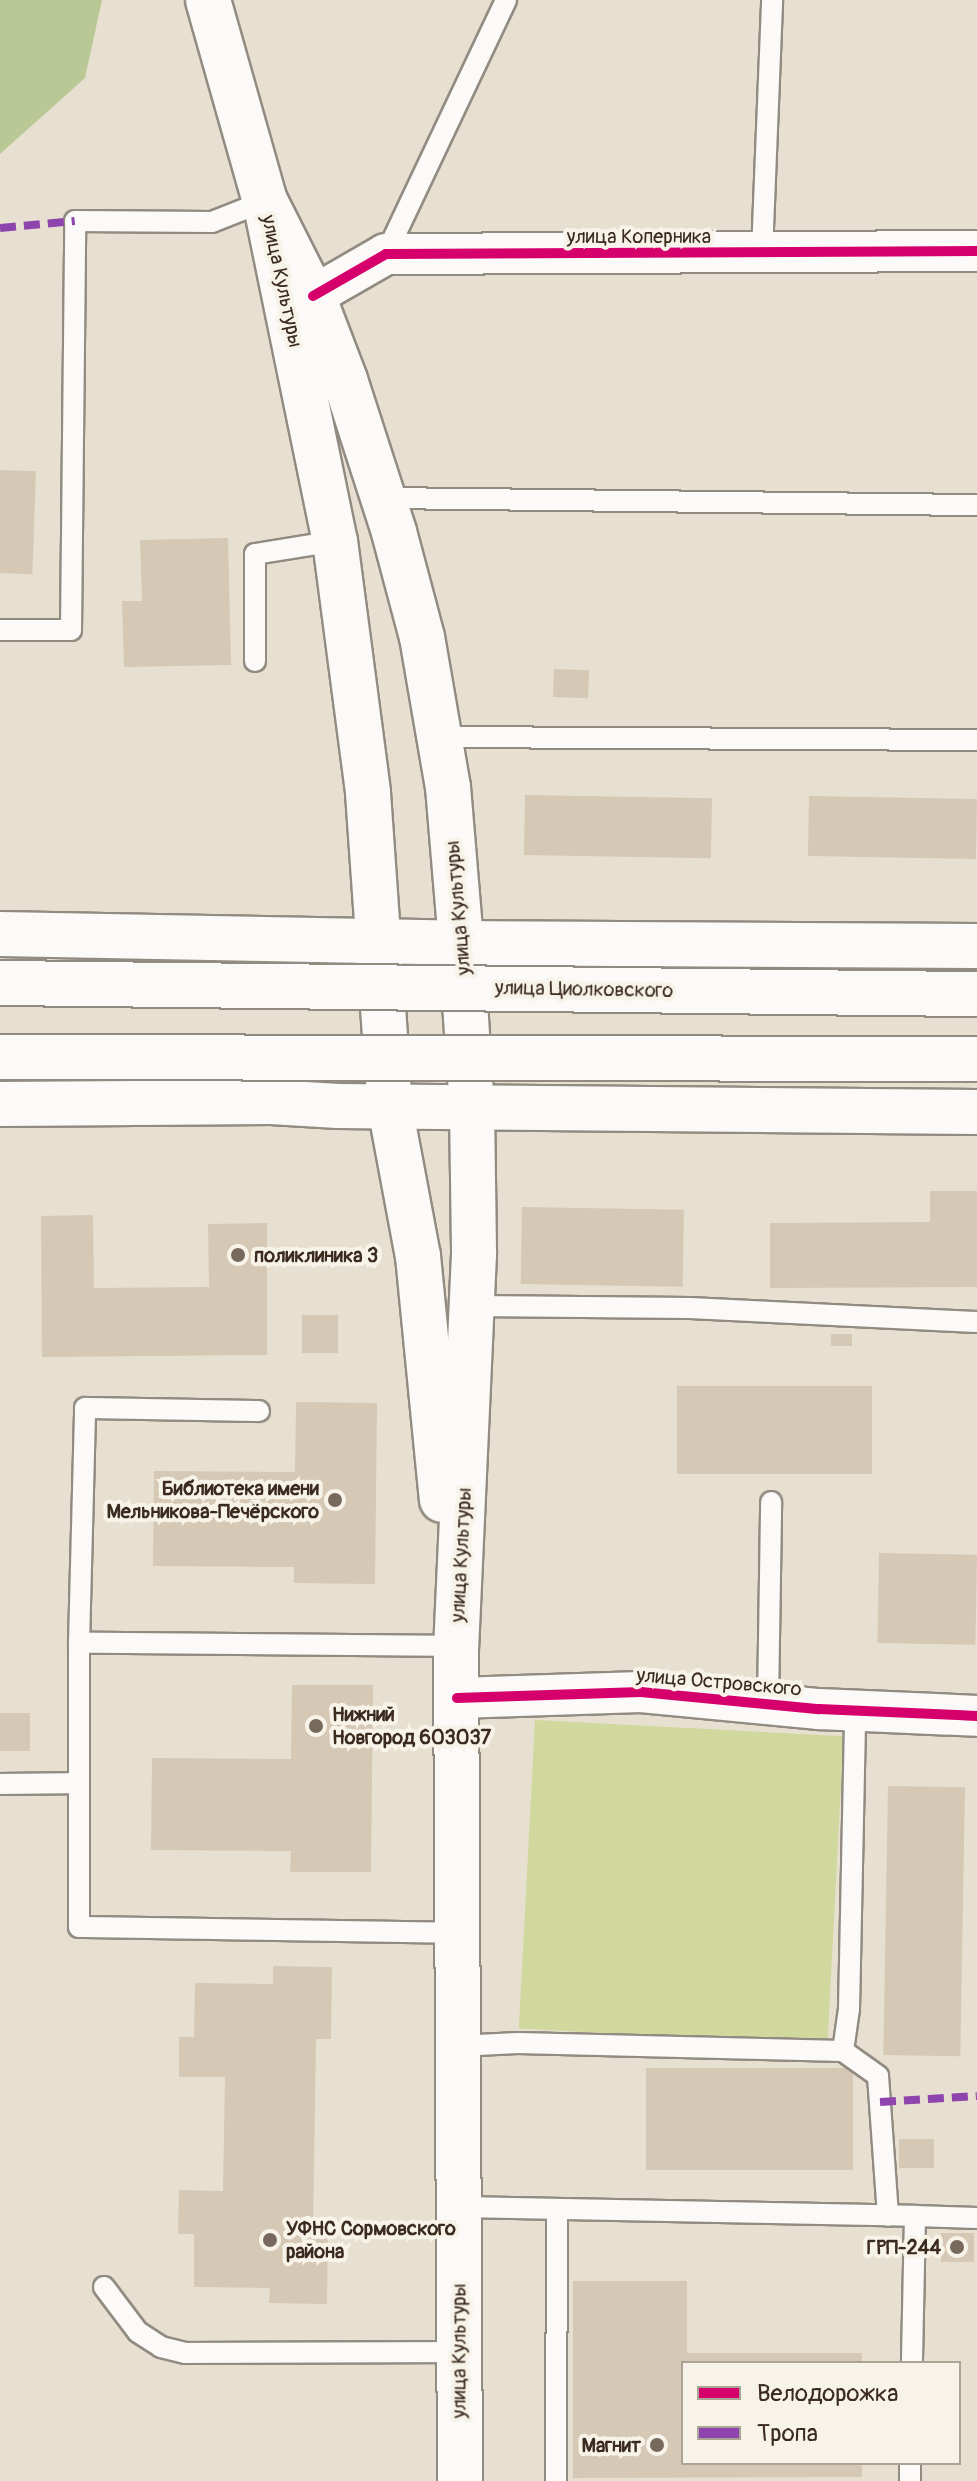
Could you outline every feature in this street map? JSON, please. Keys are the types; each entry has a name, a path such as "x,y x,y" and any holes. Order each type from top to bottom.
{"main road":[{"name":"улица Культуры","path":"208,0 265,201 335,541 368,793 390,1107 418,1256 456,1646"},
{"name":"улица Культуры","path":"265,201 313,296 345,380 383,498 422,637 441,737 461,943 472,1107 474,1306 456,1646 460,2481"},
{"path":"0,934 461,943 977,946"},
{"name":"улица Циолковского","path":"0,983 977,994"},
{"path":"0,1057 977,1059"},
{"path":"0,1104 271,1102 390,1107 977,1112"}],"street":[{"name":"улица Коперника","path":"313,296 386,254 977,251"},
{"name":"улица Островского","path":"457,1698 641,1692 855,1711 977,1716"}],"lane":[{"path":"386,254 506,0"},
{"path":"762,253 772,0"},
{"path":"0,630 71,630 75,221 212,222 265,201"},
{"path":"383,498 977,505"},
{"path":"255,661 255,554 335,541"},
{"path":"441,737 977,740"},
{"path":"474,1306 690,1308 977,1322"},
{"path":"259,1411 85,1408 79,1643 79,1927 457,1933"},
{"path":"768,1703 771,1502"},
{"path":"79,1643 456,1646"},
{"path":"843,2051 849,2009 855,1711"},
{"path":"0,1784 79,1783"},
{"path":"457,2046 518,2043 843,2051 878,2076 888,2216"},
{"path":"458,2207 977,2218"},
{"path":"556,2481 557,2209"},
{"path":"912,2361 915,2216"},
{"path":"104,2287 138,2332 161,2347 185,2353 459,2352"}],"green space":[{"path":"0,0 102,0 85,78 0,154"},
{"path":"535,1720 844,1736 827,2045 519,2029"}],"building":[{"path":"0,470 36,471 32,574 0,573"},
{"path":"228,538 231,665 124,667 122,601 142,601 140,540"},
{"path":"554,669 589,670 588,698 553,697"},
{"path":"525,795 712,798 711,858 524,855"},
{"path":"809,796 977,799 976,859 808,856"},
{"path":"930,1191 977,1191 977,1287 770,1288 770,1223 930,1222"},
{"path":"522,1207 684,1210 683,1287 521,1284"},
{"name":"поликлиника 3","path":"93,1215 94,1288 209,1287 208,1224 267,1223 267,1355 42,1357 41,1216"},
{"path":"302,1315 338,1315 338,1353 302,1353"},
{"path":"831,1334 852,1334 852,1346 831,1346"},
{"path":"677,1386 872,1386 872,1474 677,1474"},
{"path":"296,1402 377,1403 375,1584 294,1583 294,1567 153,1566 154,1471 295,1472"},
{"path":"879,1553 977,1555 975,1645 877,1643"},
{"path":"292,1685 373,1685 371,1872 290,1872 291,1851 151,1850 152,1758 291,1759"},
{"path":"0,1713 30,1713 30,1751 0,1751"},
{"path":"888,1786 965,1787 960,2056 883,2055"},
{"path":"273,1966 332,1967 331,2039 316,2039 313,2229 328,2229 327,2304 269,2303 270,2288 194,2287 194,2234 178,2234 179,2190 223,2191 225,2077 179,2077 179,2037 194,2037 195,1983 273,1984"},
{"path":"646,2068 853,2068 853,2170 646,2170"},
{"path":"899,2139 934,2139 934,2168 899,2168"},
{"name":"ГРП-244","path":"941,2233 974,2233 974,2262 941,2262"},
{"path":"573,2281 687,2281 687,2353 862,2353 862,2361 681,2361 681,2465 862,2465 862,2477 573,2478"}],"marked path":[{"path":"0,228 75,221"},
{"path":"880,2102 977,2096"}],"cycle path":[{"path":"313,296 386,254 977,251"},
{"path":"457,1698 641,1692 819,1709 977,1716"}],"place":[{"name":"поликлиника 3","path":"238,1255"},
{"name":"Библиотека имени Мельникова-Печёрского","path":"335,1500"},
{"name":"Нижний Новгород 603037","path":"316,1726"},
{"name":"УФНС Сормовского района","path":"270,2240"},
{"name":"ГРП-244","path":"957,2247"},
{"name":"Магнит","path":"657,2445"}]}
